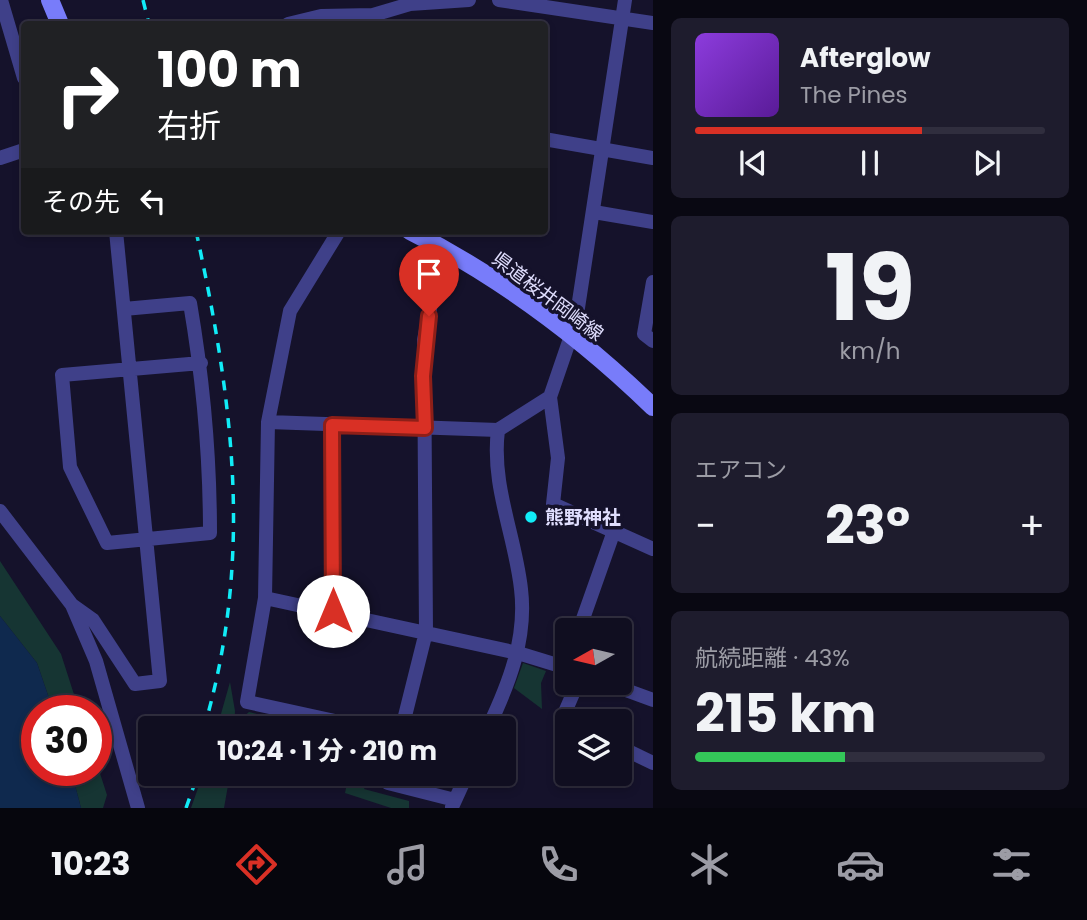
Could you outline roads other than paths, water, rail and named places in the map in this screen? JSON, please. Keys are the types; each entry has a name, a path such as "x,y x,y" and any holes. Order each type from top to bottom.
{"main road":[{"path":"50,0 59,21"},
{"name":"県道桜井岡崎線","path":"418,235 505,287 650,398"}],"street":[{"path":"1,0 21,68"},
{"path":"300,21 321,16 373,15 410,4 469,0"},
{"path":"499,0 653,23"},
{"path":"625,0 594,212 571,338 550,397 558,458 553,504 653,549"},
{"path":"548,140 653,158"},
{"path":"0,158 21,151"},
{"path":"594,212 653,222"},
{"path":"72,605 93,620 135,684 160,681 116,235"},
{"path":"312,716 247,702 265,598 268,422 290,311 338,235"},
{"path":"405,716 426,632 424,340 433,293 447,250"},
{"path":"653,282 644,334 653,341"},
{"path":"124,309 190,303 201,363 210,483 210,533 107,543 70,467 62,375 201,363"},
{"path":"268,422 498,430 550,397"},
{"path":"332,425 333,611"},
{"path":"493,716 518,653 521,590 496,471 498,430"},
{"path":"0,511 72,605 96,661 138,808"},
{"path":"583,618 614,531"},
{"path":"265,598 333,611 555,663"},
{"path":"632,692 653,700"},
{"path":"632,753 653,763"},
{"path":"397,786 453,804 461,786"}],"water":[{"path":"0,616 37,663 48,695 21,695 21,786 75,786 81,808 0,808"}],"railway":[{"path":"143,0 148,21"},
{"path":"197,235 220,356 233,479 229,602 220,665 207,716"},
{"path":"186,808 194,786"}],"place":[{"name":"熊野神社","path":"531,517"}]}
